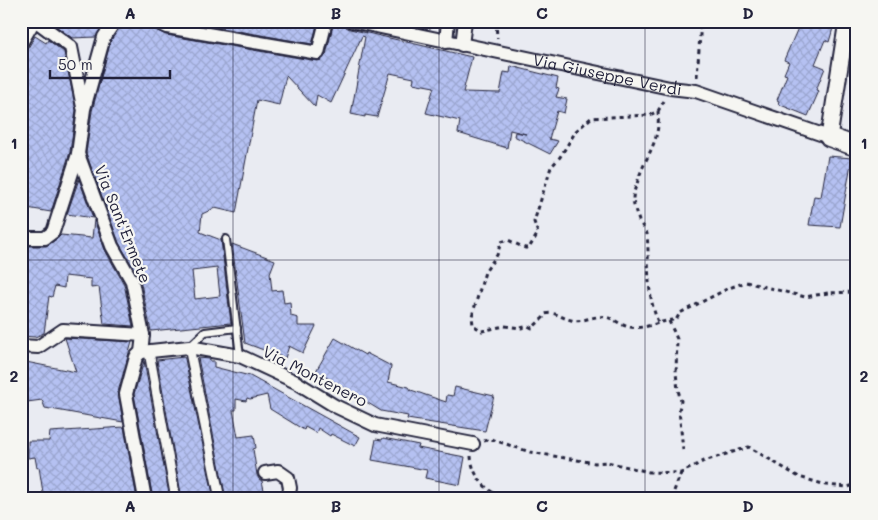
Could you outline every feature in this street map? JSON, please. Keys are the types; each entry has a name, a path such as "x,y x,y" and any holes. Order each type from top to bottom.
{"main road":[{"name":"Via Giuseppe Verdi","path":"830,137 857,147"}],"street":[{"path":"21,43 35,21 71,47 84,109"},
{"path":"21,238 45,238 53,232 78,154 84,109 104,37 115,21"},
{"path":"155,21 167,27 318,53 326,21"},
{"name":"Via Giuseppe Verdi","path":"352,21 670,88 696,91 830,137"},
{"path":"446,42 448,21"},
{"path":"462,45 465,21"},
{"path":"830,137 847,21"},
{"name":"Via Sant'Ermete","path":"78,154 112,246 132,281 143,335 145,352 136,357 126,394 145,499"},
{"path":"21,346 38,347 63,330 143,335"},
{"path":"189,347 220,499"},
{"name":"Via Montenero","path":"145,352 189,347 240,356 296,382 335,406 375,425 473,444"},
{"path":"145,352 176,499"},
{"path":"265,473 278,471 288,478 290,488 288,499"}],"lane":[{"path":"226,239 240,356"},
{"path":"189,347 205,332 237,328"}],"path":[{"path":"696,91 701,21"},
{"path":"658,322 652,306 648,281 646,232 640,223 633,199 640,169 652,151 657,135 658,111 670,88"},
{"path":"658,111 650,115 591,118 576,131 560,157 551,167 534,222 538,233 529,248 508,240 501,242 497,255 485,272 472,316 473,325 482,331 504,326 521,328 528,326 532,328 545,314 550,312 559,314 571,321 606,317 629,327 644,327 658,322 676,320 680,312 729,288 746,282 805,297 828,293 857,292"},
{"path":"668,320 673,327 677,339 676,373 681,401 683,450"},
{"path":"503,499 486,488 474,472 471,455 473,444 491,439 530,452 595,463 607,462 649,472 681,472 704,461 749,447 799,477 826,485 838,484 848,487 857,484"},
{"path":"674,499 674,491 681,472"}],"building":[{"path":"58,21 105,21 96,37 72,38 56,26"},
{"path":"123,21 147,21 151,28 166,35 317,61 326,55 334,21 344,21 346,27 350,29 472,57 463,92 500,93 504,72 510,73 511,66 558,78 556,88 559,89 556,97 567,99 564,113 557,111 549,139 558,141 550,154 514,136 515,132 526,134 510,130 507,148 458,133 460,121 426,113 434,87 413,83 414,78 390,73 377,117 351,114 365,37 362,36 331,103 317,95 315,107 286,76 279,105 257,100 236,213 215,208 202,214 200,232 221,240 231,323 151,331 140,279 119,243 86,153 92,111 111,40","holes":["217,268 220,296 195,299 192,271"]},
{"path":"181,21 318,21 312,44"},
{"path":"801,21 813,21 833,28 829,42 825,40 815,64 825,68 816,90 819,91 808,116 778,104 779,101 777,100 787,75 784,74 789,62 784,60"},
{"path":"35,36 46,43 48,40 64,52 76,110 70,152 51,212 21,207 21,51 28,48"},
{"path":"828,156 852,158 840,227 809,225 814,196 821,197"},
{"path":"79,179 93,218 67,214"},
{"path":"94,220 105,250 124,284 133,326 104,324 99,287 91,288 91,279 65,276 64,288 55,286 52,297 49,296 44,333 35,337 21,336 21,246 46,246 61,235 92,238"},
{"path":"232,244 275,260 270,273 272,291 282,290 284,303 290,302 291,316 298,318 298,326 316,326 303,353 289,346 285,358 245,343"},
{"path":"65,338 132,342 118,392 123,422 45,408 42,400 27,402 26,386 21,387 21,361 76,372"},
{"path":"335,338 365,355 366,353 391,366 388,382 409,387 411,390 446,402 447,395 453,396 455,387 494,396 485,431 407,419 408,416 381,411 316,371"},
{"path":"184,357 214,499 182,499 157,360"},
{"path":"198,358 214,361 214,367 250,376 360,437 355,446 331,434 330,436 318,428 316,433 305,427 304,430 270,409 267,395 247,398 246,401 236,399 236,410 233,410 238,437 254,435 256,448 253,449 257,475 262,481 266,499 226,499"},
{"path":"144,361 170,499 153,499 134,394"},
{"path":"124,427 137,499 44,499 39,467 37,468 35,457 28,458 28,441 49,441 50,432"},
{"path":"383,438 419,445 418,448 465,457 460,485 425,478 427,470 372,460 376,439 382,440"}]}
